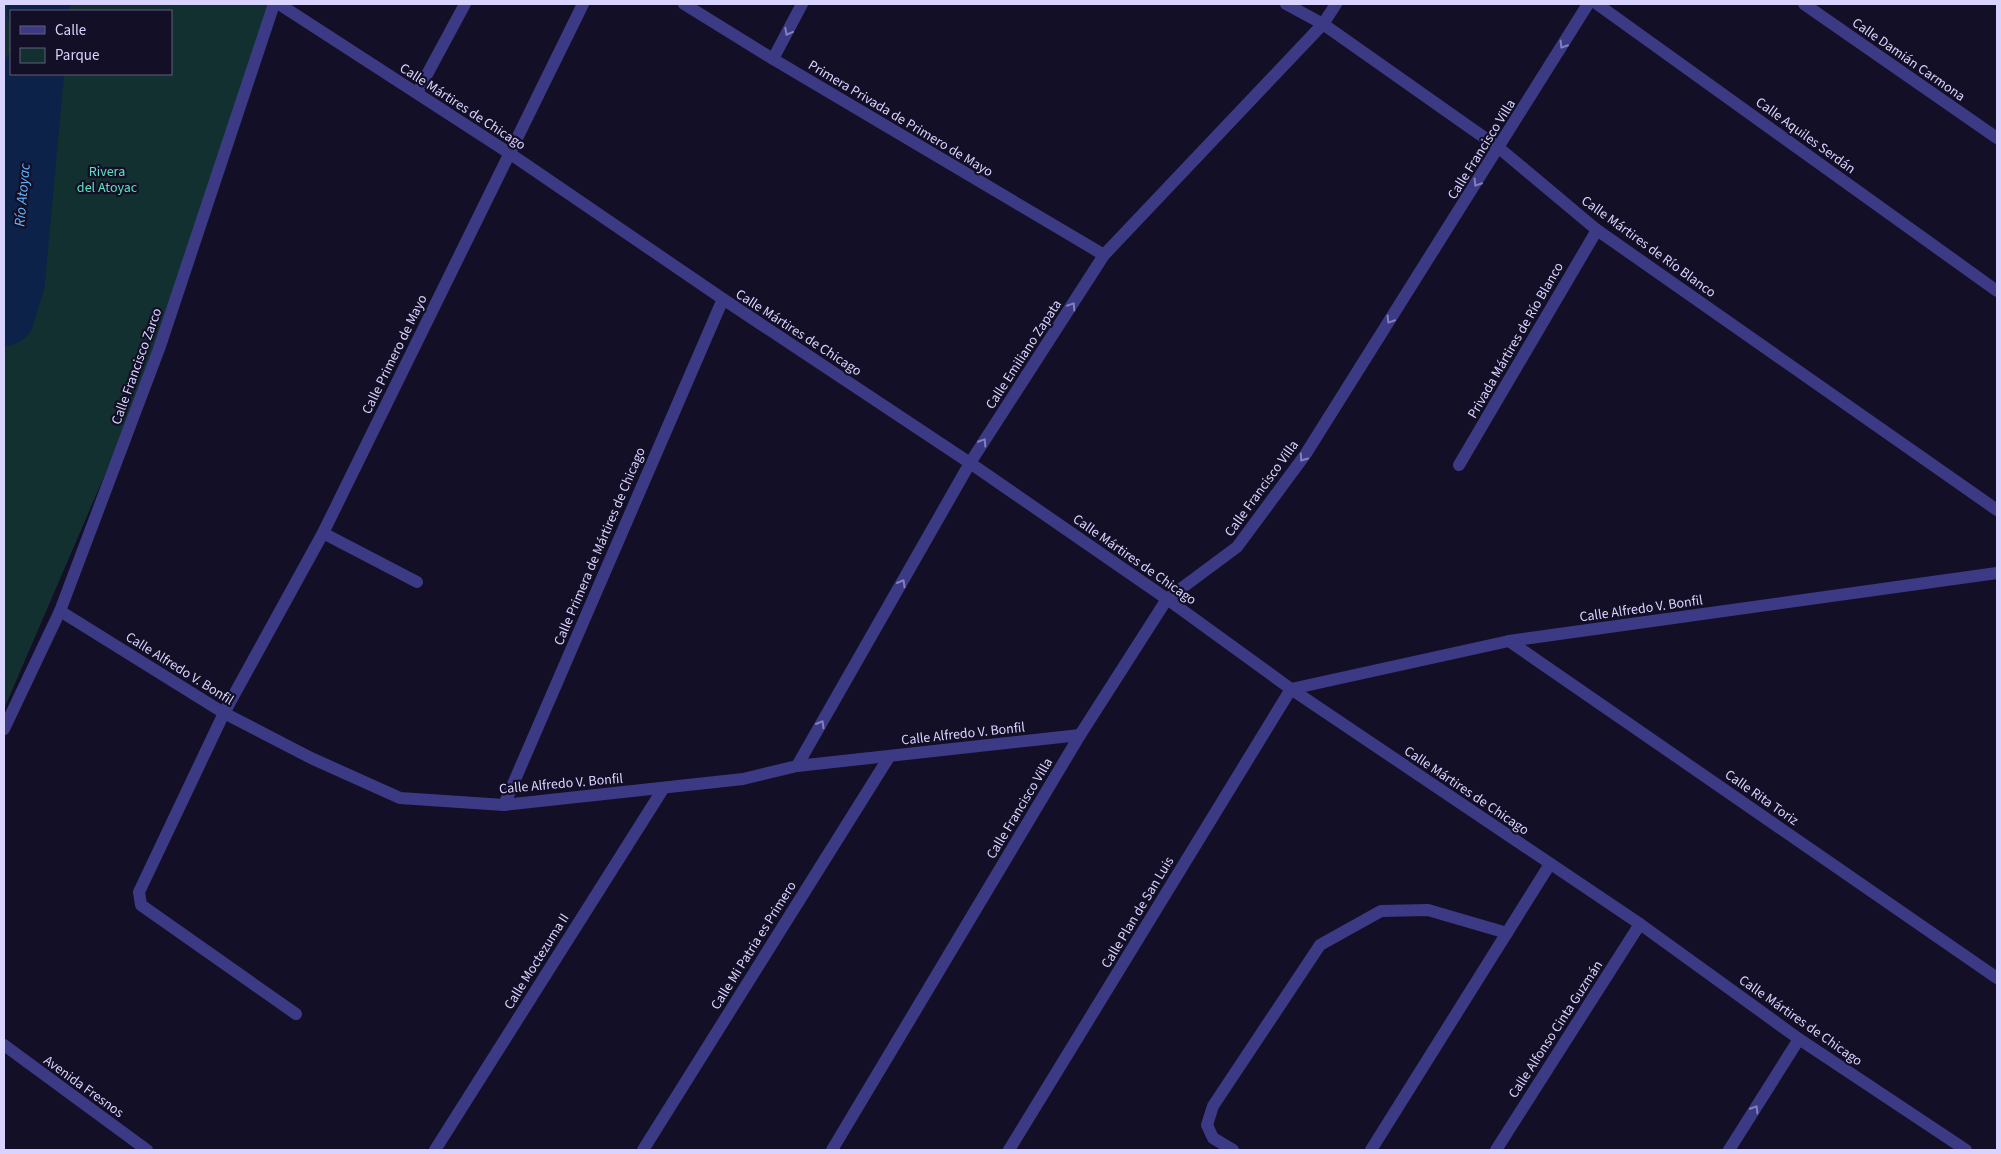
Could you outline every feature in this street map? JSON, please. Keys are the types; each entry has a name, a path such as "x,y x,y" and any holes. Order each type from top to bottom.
{"street":[{"name":"Calle Francisco Zarco","path":"4,729 60,610 159,349 274,4"},
{"name":"Calle Mártires de Chicago","path":"279,4 509,153 723,300 970,463 1167,599 1291,689 1640,924 1799,1038 1966,1150"},
{"path":"416,93 465,4"},
{"name":"Calle Primero de Mayo","path":"296,1014 141,905 139,892 224,713 323,533 583,4"},
{"name":"Primera Privada de Primero de Mayo","path":"684,4 773,59 1104,255"},
{"path":"773,59 802,4"},
{"name":"Calle Mártires de Río Blanco","path":"1286,4 1323,24 1499,148 1597,230 1997,510"},
{"name":"Calle Emiliano Zapata","path":"797,766 970,463 1104,255 1323,24 1336,4"},
{"name":"Calle Francisco Villa","path":"832,1150 1080,735 1167,599 1238,547 1305,455 1588,4"},
{"name":"Calle Aquiles Serdán","path":"1596,4 1997,291"},
{"name":"Calle Damián Carmona","path":"1804,4 1997,138"},
{"name":"Privada Mártires de Río Blanco","path":"1459,465 1597,230"},
{"name":"Calle Primera de Mártires de Chicago","path":"504,805 723,300"},
{"path":"323,533 417,582"},
{"name":"Calle Alfredo V. Bonfil","path":"1291,689 1509,641 1997,573"},
{"name":"Calle Alfredo V. Bonfil","path":"60,610 224,713 311,758 400,798 504,805 743,779 797,766 1080,735"},
{"name":"Calle Rita Toriz","path":"1509,641 1997,978"},
{"name":"Calle Plan de San Luis","path":"1009,1150 1291,689"},
{"name":"Calle Mi Patria es Primero","path":"643,1150 889,756"},
{"name":"Calle Moctezuma II","path":"435,1150 663,789"},
{"path":"1370,1150 1550,864"},
{"path":"1233,1150 1213,1138 1207,1125 1213,1106 1320,945 1381,910 1428,910 1507,933"},
{"name":"Calle Alfonso Cinta Guzmán","path":"1496,1150 1640,924"},
{"path":"1729,1150 1799,1038"},
{"name":"Avenida Fresnos","path":"4,1045 147,1150"}],"green space":[{"name":"Rivera del Atoyac","path":"4,4 274,4 159,349 4,709"}],"waterway":[{"name":"Río Atoyac","path":"38,10 39,4"},
{"name":"Río Atoyac","path":"4,315 14,281 33,75"}]}
